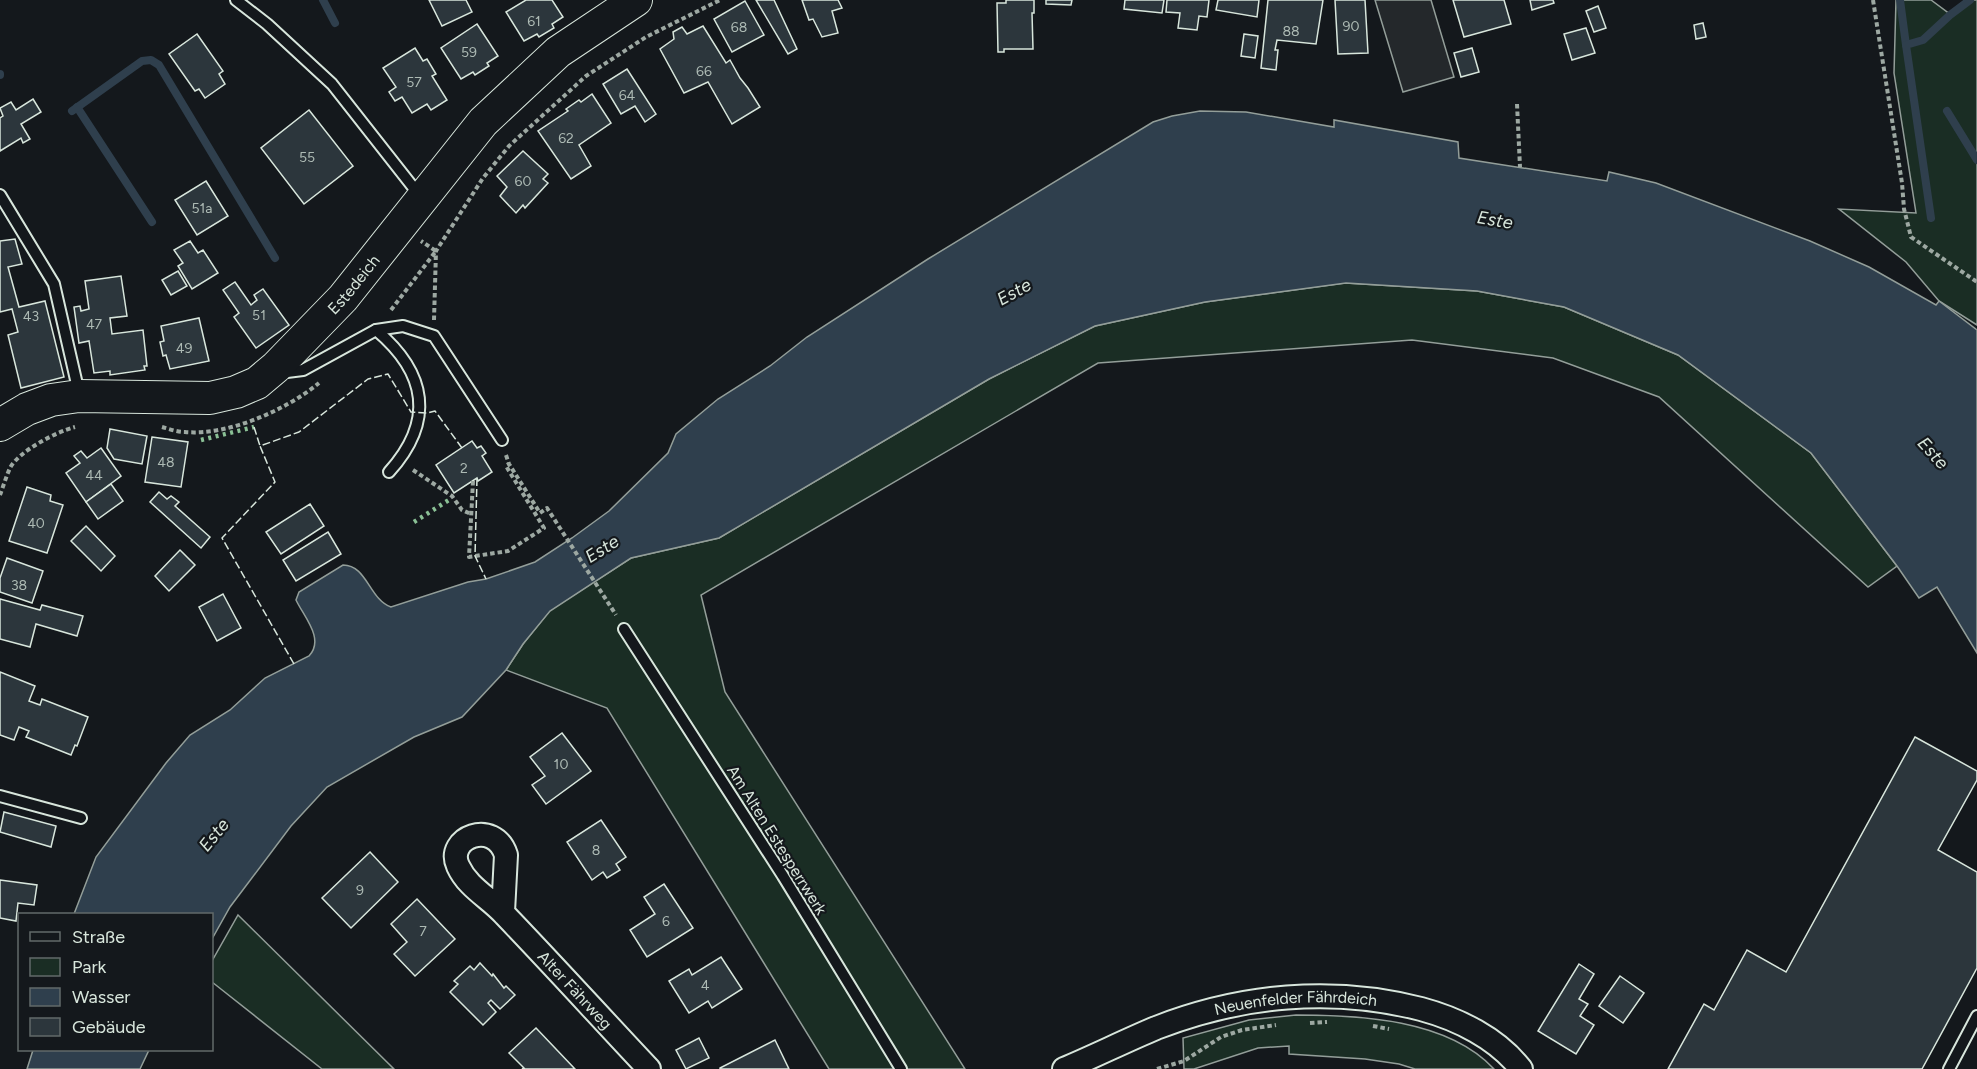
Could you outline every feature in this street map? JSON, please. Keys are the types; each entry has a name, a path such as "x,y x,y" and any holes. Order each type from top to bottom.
{"street":[{"name":"Estedeich","path":"0,425 27,409 51,400 79,396 210,398 237,392 257,383 276,367 343,298 483,122 549,60 636,0"},
{"name":"Alter Fährweg","path":"503,912 649,1069"},
{"name":"Neuenfelder Fährdeich","path":"1064,1069 1156,1028 1214,1009 1279,997 1318,995 1380,1000 1456,1021 1500,1048 1521,1069"}],"lane":[{"path":"236,0 267,24 332,84 422,199"},
{"path":"0,195 54,284 79,396"},
{"path":"276,367 287,372 303,370 376,330 403,326 434,336 502,440"},
{"path":"376,330 407,362 418,387 419,413 415,431 399,460 389,472"},
{"name":"Am Alten Estesperrwerk","path":"624,629 789,886 901,1069"},
{"path":"0,795 81,818"},
{"path":"1949,1069 1977,1016"}],"path":[{"path":"434,336 436,252 483,178 509,146 586,76 646,37 720,0"},
{"path":"1873,0 1902,183 1904,209 1911,237 1977,282"},
{"path":"1517,104 1520,167"},
{"path":"502,440 509,464 540,513 547,508 609,604"},
{"path":"399,460 452,496 462,510 471,514"},
{"path":"473,481 469,557 508,551 544,528 506,466 509,464"},
{"path":"1309,1023 1333,1022"},
{"path":"1157,1069 1184,1061 1221,1037 1242,1030 1286,1023"},
{"path":"1363,1025 1390,1029"}],"green space":[{"path":"1896,0 1931,0 1950,14 1970,0 1977,0 1977,325 1939,301 1906,262 1839,209 1916,213 1894,73"},
{"path":"1345,283 1477,291 1564,307 1678,355 1811,453 1897,566 1868,587 1659,397 1553,358 1412,340 1098,363 701,595 725,692 965,1069 829,1069 607,708 506,670 523,644 550,610 631,558 719,538 989,379 1095,326 1205,302"},
{"path":"238,915 394,1069 322,1069 213,983 213,959"},
{"path":"1296,1015 1374,1019 1428,1030 1453,1039 1475,1052 1494,1069 1415,1069 1365,1059 1289,1054 1289,1046 1258,1048 1194,1069 1184,1069 1183,1038 1249,1020"}],"shaded area":[{"path":"1375,0 1431,0 1454,77 1403,92"}],"water":[{"name":"Este","path":"1200,111 1246,112 1334,127 1334,120 1458,142 1459,158 1607,181 1609,172 1656,183 1810,241 1869,267 1936,305 1939,301 1977,330 1977,653 1937,587 1919,598 1811,453 1678,355 1564,307 1477,291 1346,283 1205,302 1095,326 989,379 719,538 631,558 550,611 523,644 506,670 462,717 414,737 327,787 291,826 230,907 213,937 213,913 74,913 96,857 166,763 190,735 230,710 265,678 309,656 315,642 314,635 296,600 299,592 343,565 351,566 358,570 378,597 391,607 535,562 609,511 668,453 676,434 718,399 770,366 807,337 928,259 1153,122"},
{"path":"33,1051 149,1051 140,1069 27,1069"}],"building":[{"path":"429,0 466,0 472,12 442,26"},
{"path":"526,0 552,0 563,17 552,24 554,28 539,37 537,34 524,41 506,12"},
{"path":"756,0 774,0 797,49 788,54"},
{"path":"802,0 838,0 842,8 832,11 838,33 822,37 813,19 809,20"},
{"path":"1006,0 1034,0 1033,49 1004,49 1004,52 998,52 997,3 1006,3"},
{"path":"1046,0 1072,0 1071,5 1046,4"},
{"path":"1125,0 1164,0 1162,13 1124,9"},
{"path":"1167,0 1209,0 1207,17 1199,16 1197,30 1178,28 1180,13 1166,12"},
{"path":"1218,0 1259,0 1257,17 1216,10"},
{"path":"1268,0 1323,0 1316,44 1277,40 1276,70 1261,68"},
{"path":"1335,0 1365,0 1368,53 1338,54"},
{"path":"1453,0 1504,0 1511,24 1464,37"},
{"path":"1530,0 1553,0 1554,3 1532,10"},
{"path":"745,1 764,35 732,52 714,19"},
{"path":"1598,6 1606,28 1594,32 1586,11"},
{"path":"1703,23 1706,37 1696,39 1694,25"},
{"path":"477,24 498,56 487,63 489,66 475,75 473,72 461,79 441,48"},
{"path":"703,26 726,63 730,60 760,107 732,124 708,82 684,93 660,49 674,39 673,32 682,27 687,34"},
{"path":"1586,28 1595,53 1572,60 1564,34"},
{"path":"197,34 223,71 219,74 225,84 205,98 199,89 195,91 169,54"},
{"path":"1244,34 1258,36 1255,58 1241,56"},
{"path":"415,48 423,61 427,59 436,74 432,76 447,100 431,110 427,104 412,113 402,97 395,101 389,92 396,87 383,68"},
{"path":"1472,48 1479,72 1461,77 1454,53"},
{"path":"627,69 656,114 645,122 635,106 621,114 603,84"},
{"path":"592,94 611,123 579,145 591,166 571,179 538,131 568,111 566,109 579,100 581,102"},
{"path":"33,99 41,112 21,124 30,139 23,143 21,138 0,151 0,118 3,116 0,108 11,102 16,110"},
{"path":"309,110 353,166 304,204 261,148"},
{"path":"523,151 548,174 543,179 548,183 525,208 523,205 516,213 500,196 507,187 497,176"},
{"path":"206,181 228,216 197,235 175,200"},
{"path":"15,239 22,264 8,267 19,307 45,301 64,377 21,388 8,335 18,332 12,309 0,312 0,241"},
{"path":"190,241 198,253 203,250 218,273 192,289 178,266 183,263 174,250"},
{"path":"178,271 187,286 171,295 162,280"},
{"path":"121,276 127,316 110,318 112,334 143,330 147,366 144,366 145,370 110,375 110,371 94,373 89,341 79,343 74,307 80,306 81,311 89,309 85,281"},
{"path":"235,282 251,305 257,300 254,295 263,289 289,325 256,348 234,317 239,313 223,290"},
{"path":"199,318 209,361 170,369 166,355 163,356 160,342 164,341 161,326"},
{"path":"110,429 147,436 142,464 114,459 107,448"},
{"path":"152,437 188,442 181,487 145,482"},
{"path":"472,441 477,448 481,446 486,453 482,456 492,472 478,481 477,478 454,493 436,465"},
{"path":"101,448 121,476 86,502 66,473 80,463 74,456 81,451 87,458"},
{"path":"111,484 123,501 98,519 86,502"},
{"path":"27,487 51,495 50,501 63,505 47,553 9,541"},
{"path":"159,492 167,499 171,496 179,502 175,506 210,537 201,548 150,502"},
{"path":"310,504 324,526 281,554 266,532"},
{"path":"86,526 115,556 101,571 71,541"},
{"path":"328,532 341,554 296,581 283,560"},
{"path":"180,550 195,565 169,591 155,576"},
{"path":"7,558 43,571 32,603 0,592 0,578"},
{"path":"223,594 241,628 217,641 199,607"},
{"path":"0,599 40,610 42,605 83,616 77,636 36,624 30,647 0,639"},
{"path":"0,672 35,686 29,701 40,705 42,699 88,717 77,746 75,745 71,755 26,737 29,731 19,727 14,740 0,735"},
{"path":"562,733 591,771 546,804 532,785 545,776 530,757"},
{"path":"1915,737 1977,771 1977,780 1938,850 1977,872 1977,968 1922,1069 1668,1069 1704,1004 1714,1010 1747,950 1786,972"},
{"path":"4,812 56,826 51,847 0,832"},
{"path":"601,820 626,857 616,864 620,870 607,878 603,872 592,880 567,842"},
{"path":"370,852 398,882 351,928 322,898"},
{"path":"0,880 37,885 34,905 18,903 16,921 0,918"},
{"path":"664,884 693,928 647,957 630,930 655,914 644,897"},
{"path":"417,899 455,939 415,976 394,954 407,942 391,924"},
{"path":"721,957 742,989 712,1008 708,1001 689,1013 669,981 689,969 692,975"},
{"path":"480,963 504,988 506,986 515,995 500,1009 491,1000 488,1003 496,1012 483,1025 450,992 458,984 454,981 470,966 474,970"},
{"path":"1579,964 1594,974 1579,999 1588,1004 1580,1016 1594,1025 1576,1054 1538,1031"},
{"path":"1620,976 1644,993 1623,1023 1599,1006"},
{"path":"536,1028 575,1069 522,1069 524,1068 509,1053"},
{"path":"699,1038 709,1058 686,1069 676,1050"},
{"path":"775,1040 789,1069 720,1069 720,1068"}],"waterway":[{"path":"323,0 335,23"},
{"path":"1900,0 1906,45"},
{"path":"1931,218 1906,45 1923,40 1970,0"},
{"path":"72,111 142,61 151,60 159,65 275,258"},
{"path":"77,107 152,222"},
{"path":"1947,111 1977,160"}],"hedge":[{"path":"201,440 254,427"},
{"path":"414,522 452,498"}],"fence":[{"path":"294,664 222,538 275,482 260,446 299,432 368,379 388,374 411,412 435,411 462,448"},
{"path":"254,427 260,446"},
{"path":"477,478 475,556 486,579"}]}
